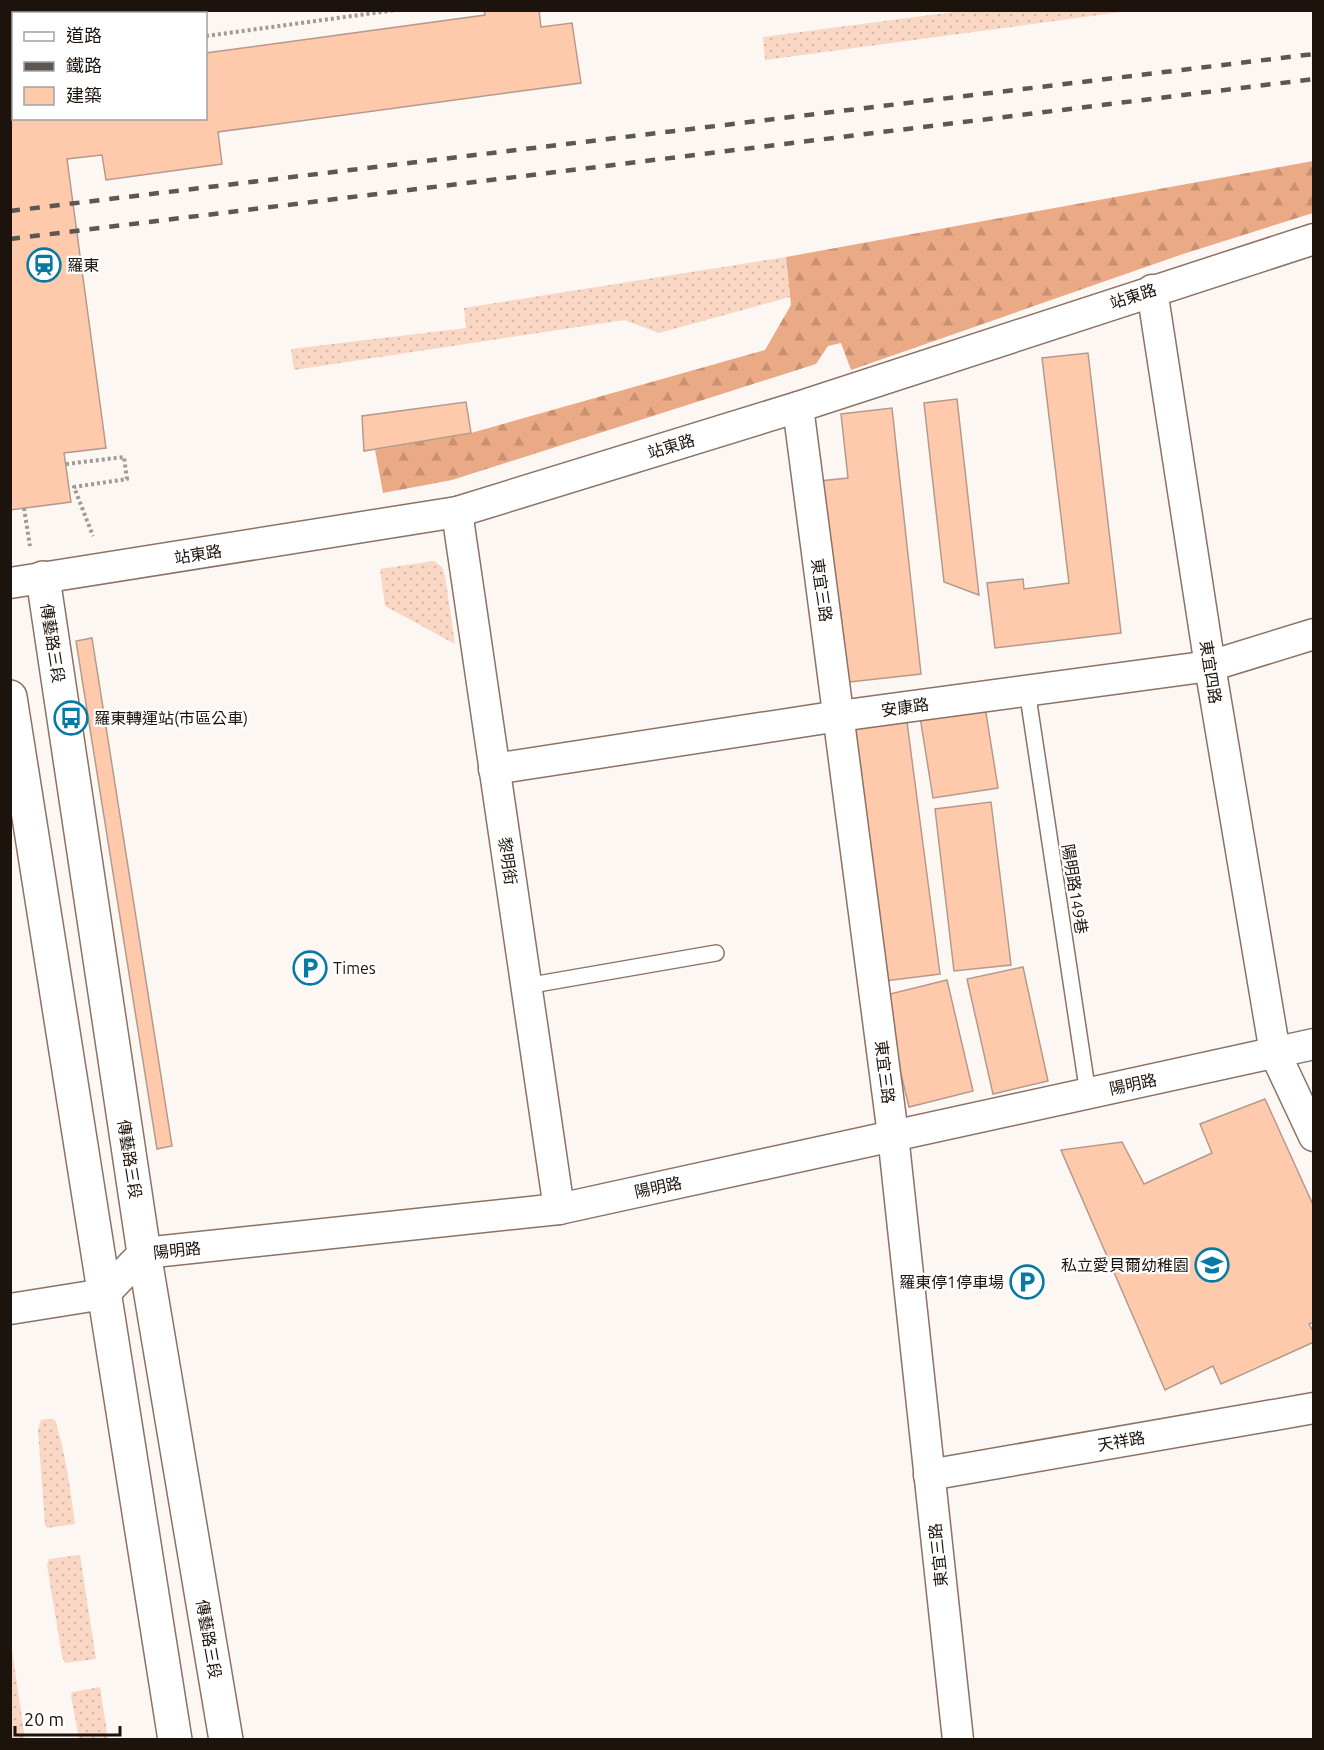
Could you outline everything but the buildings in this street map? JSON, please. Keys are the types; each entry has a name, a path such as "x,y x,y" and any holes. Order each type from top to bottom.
{"street":[{"name":"站東路","path":"10,584 457,512 798,407 1314,238"},
{"name":"東宜四路","path":"1152,290 1210,666 1275,1053 1314,1136"},
{"name":"東宜三路","path":"798,407 893,1135 958,1740"},
{"name":"黎明街","path":"457,512 559,1209"},
{"name":"傳藝路三段","path":"43,578 144,1253 226,1740"},
{"name":"安康路","path":"494,769 839,716 1210,666 1314,634"},
{"path":"10,697 175,1740"},
{"name":"陽明路","path":"104,1294 144,1253 559,1209 1314,1044"},
{"path":"10,1309 104,1294"},
{"name":"天祥路","path":"929,1475 1314,1408"}],"lane":[{"name":"陽明路149巷","path":"1027,690 1088,1094"},
{"path":"526,986 716,953"}],"path":[{"path":"207,36 396,10"},
{"path":"66,464 124,457 127,479 74,487 105,568"}],"shaded area":[{"path":"961,11 1129,11 765,60 763,37"},
{"path":"786,257 790,297 659,333 624,320 294,370 291,349 466,328 464,308"},
{"path":"434,561 442,567 445,576 455,644 385,606 380,569"},
{"path":"41,1420 55,1420 62,1446 75,1524 47,1528 38,1430"},
{"path":"80,1555 96,1659 65,1663 47,1565 49,1559"},
{"path":"11,1643 25,1739 11,1739"},
{"path":"100,1687 108,1739 79,1739 72,1692"}],"green space":[{"path":"1313,161 1313,213 1183,254 851,370 841,343 828,346 816,364 452,480 383,493 375,450 471,433 765,350 791,305 786,257"}],"railway":[{"path":"10,211 1314,54"},
{"path":"10,239 1314,79"}],"place":[{"name":"羅東","path":"44,265"},
{"name":"羅東轉運站(市區公車)","path":"71,718"},
{"name":"Times","path":"310,968"},
{"name":"私立愛貝爾幼稚園","path":"1212,1265"},
{"name":"羅東停1停車場","path":"1027,1282"}]}
